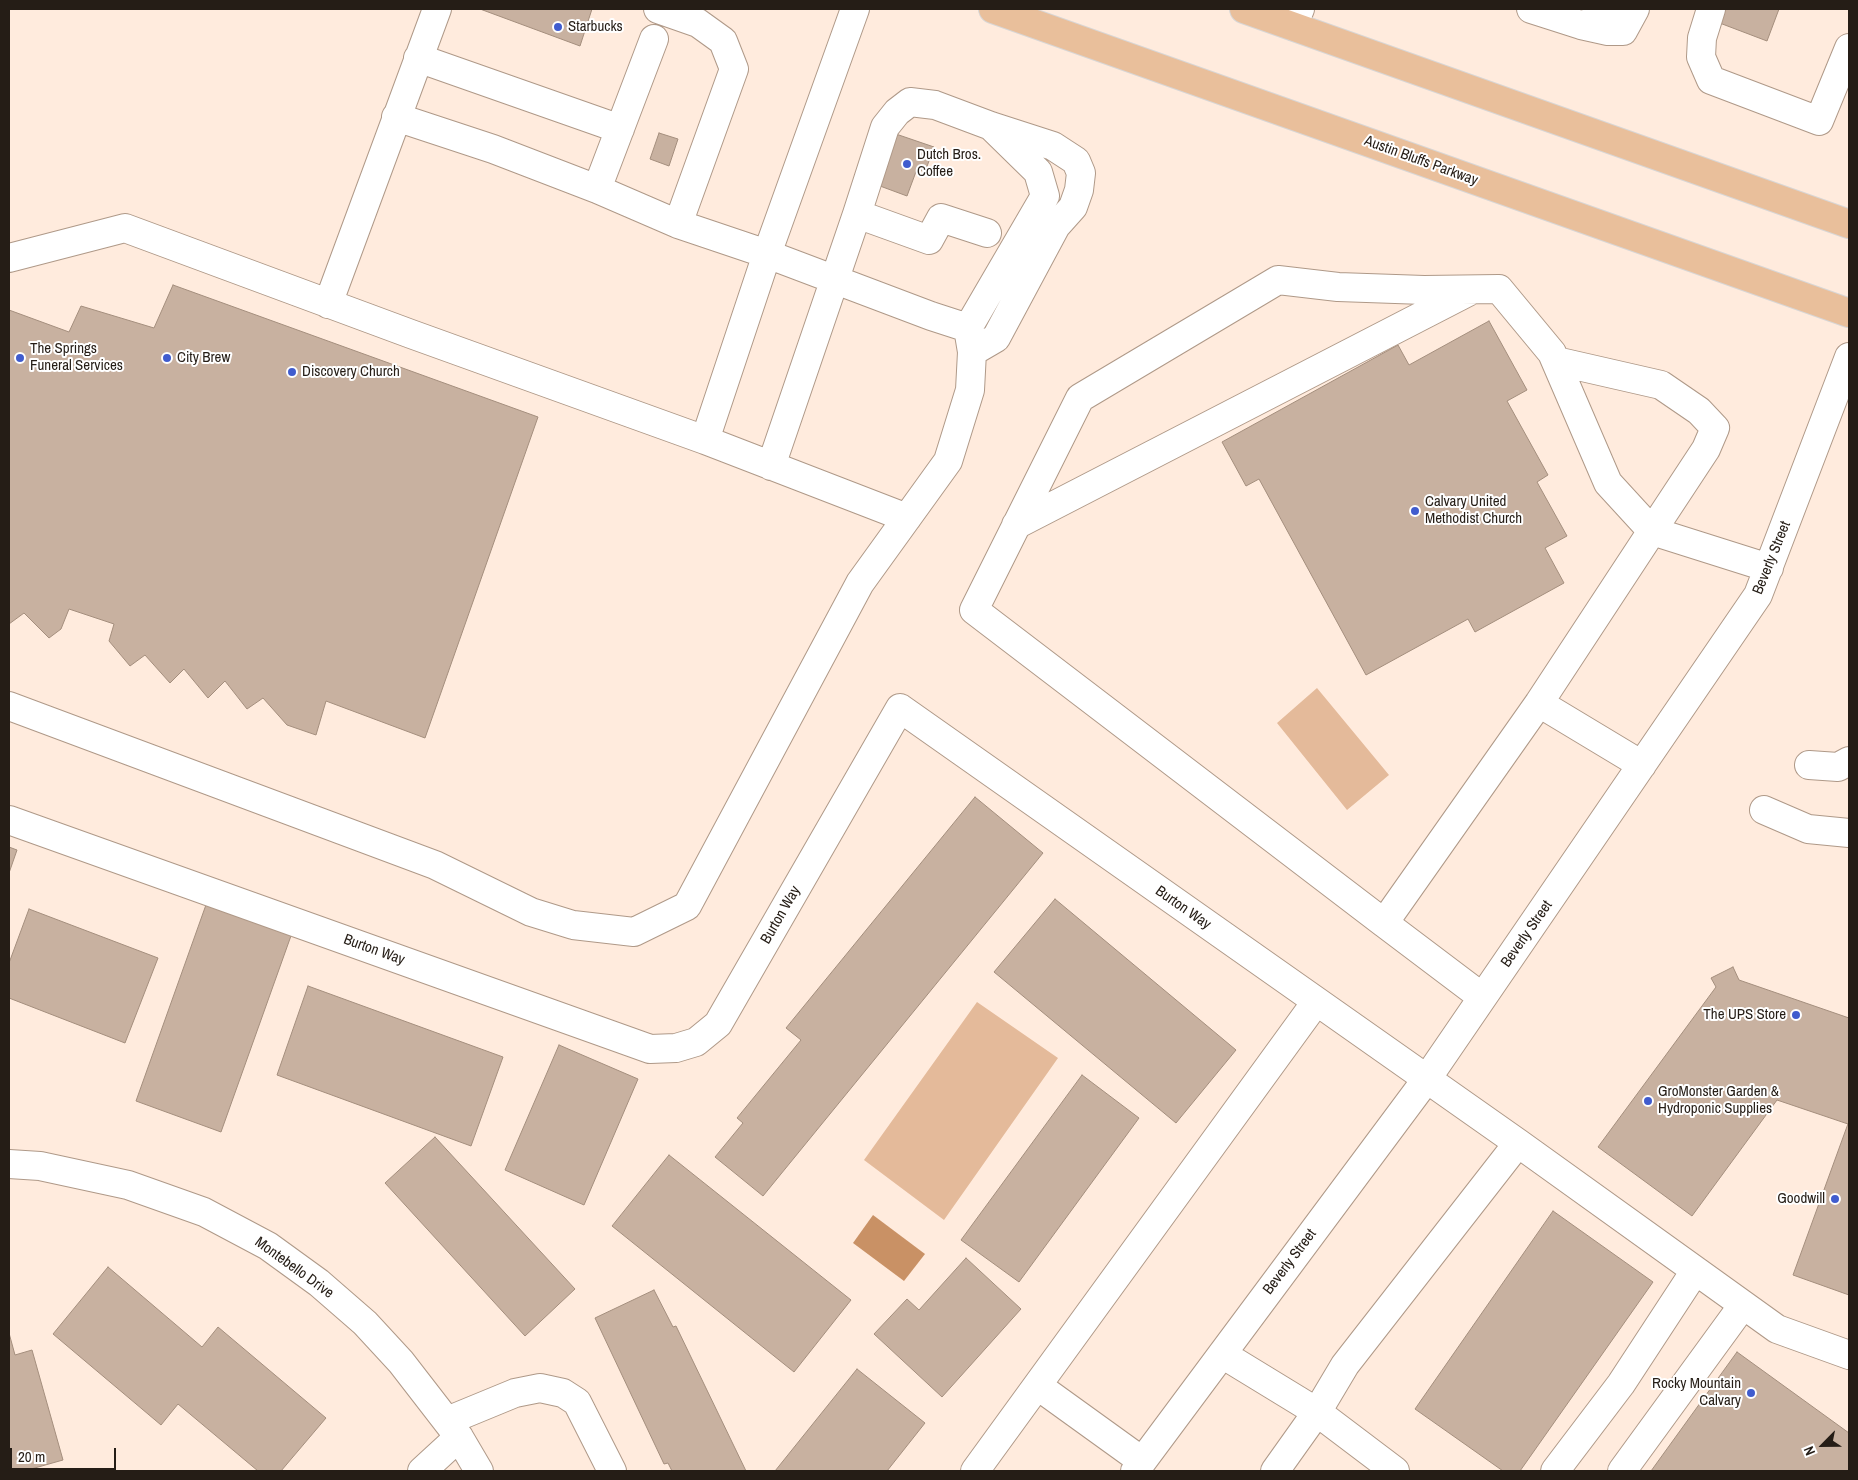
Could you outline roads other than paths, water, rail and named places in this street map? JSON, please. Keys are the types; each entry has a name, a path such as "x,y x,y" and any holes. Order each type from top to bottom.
{"main road":[{"name":"Austin Bluffs Parkway","path":"993,9 1849,313"},
{"path":"1244,9 1296,18 1849,224"}],"street":[{"path":"328,304 437,9"},
{"path":"658,9 698,23 723,41 734,69 678,224"},
{"path":"705,440 767,254 855,9"},
{"path":"1531,9 1608,32 1623,31 1635,9"},
{"path":"1581,24 1598,21 1610,9"},
{"path":"1711,9 1702,38 1701,57 1711,80 1819,121 1849,48"},
{"path":"597,189 654,39"},
{"path":"418,58 620,129"},
{"path":"396,117 493,149 597,189 678,224 767,254 834,280 932,316 970,340 996,338 1056,226 1072,207 1079,190 1082,174 1076,161 1053,146 935,105 910,102 897,112 885,128 857,214 834,280 771,466"},
{"path":"9,706 436,865 532,912 573,925 634,932 687,906 860,583 948,461 970,390 970,340 1046,196 1038,172 991,126"},
{"path":"857,214 929,240 941,218 987,233"},
{"path":"9,258 125,228 328,304 705,440 907,518"},
{"path":"1482,998 974,610 1080,398 1278,280 1338,287 1424,290 1499,289 1552,353 1608,483 1652,531 1769,568"},
{"path":"1016,525 1473,289"},
{"name":"Beverly Street","path":"1139,1466 1426,1080 1758,595 1849,357"},
{"path":"1384,923 1539,703 1706,449 1715,428 1699,412 1661,385 1556,361"},
{"path":"1539,703 1642,765"},
{"name":"Burton Way","path":"9,820 650,1049 676,1048 696,1042 718,1024 900,708 1518,1143 1777,1329 1849,1356"},
{"path":"1809,765 1838,767 1849,761"},
{"path":"1764,810 1808,829 1849,833"},
{"path":"975,1471 1316,1002"},
{"path":"1275,1471 1317,1412 1345,1365 1518,1143"},
{"name":"Montebello Drive","path":"9,1164 40,1166 128,1185 204,1212 268,1246 319,1283 365,1323 401,1362 453,1429 479,1471"},
{"path":"1555,1471 1621,1384 1695,1271"},
{"path":"1622,1471 1743,1304"},
{"path":"1222,1354 1317,1412 1395,1471"},
{"path":"1038,1386 1139,1466"},
{"path":"422,1471 453,1429 515,1393 540,1388 563,1393 577,1402 612,1471"}],"place":[{"name":"Starbucks","path":"558,27"},
{"name":"Dutch Bros. Coffee","path":"907,164"},
{"name":"The Springs Funeral Services","path":"20,358"},
{"name":"City Brew","path":"167,358"},
{"name":"Discovery Church","path":"292,372"},
{"name":"Calvary United Methodist Church","path":"1415,511"},
{"name":"The UPS Store","path":"1796,1015"},
{"name":"GroMonster Garden & Hydroponic Supplies","path":"1648,1101"},
{"name":"Goodwill","path":"1835,1199"},
{"name":"Rocky Mountain Calvary","path":"1751,1393"}]}
